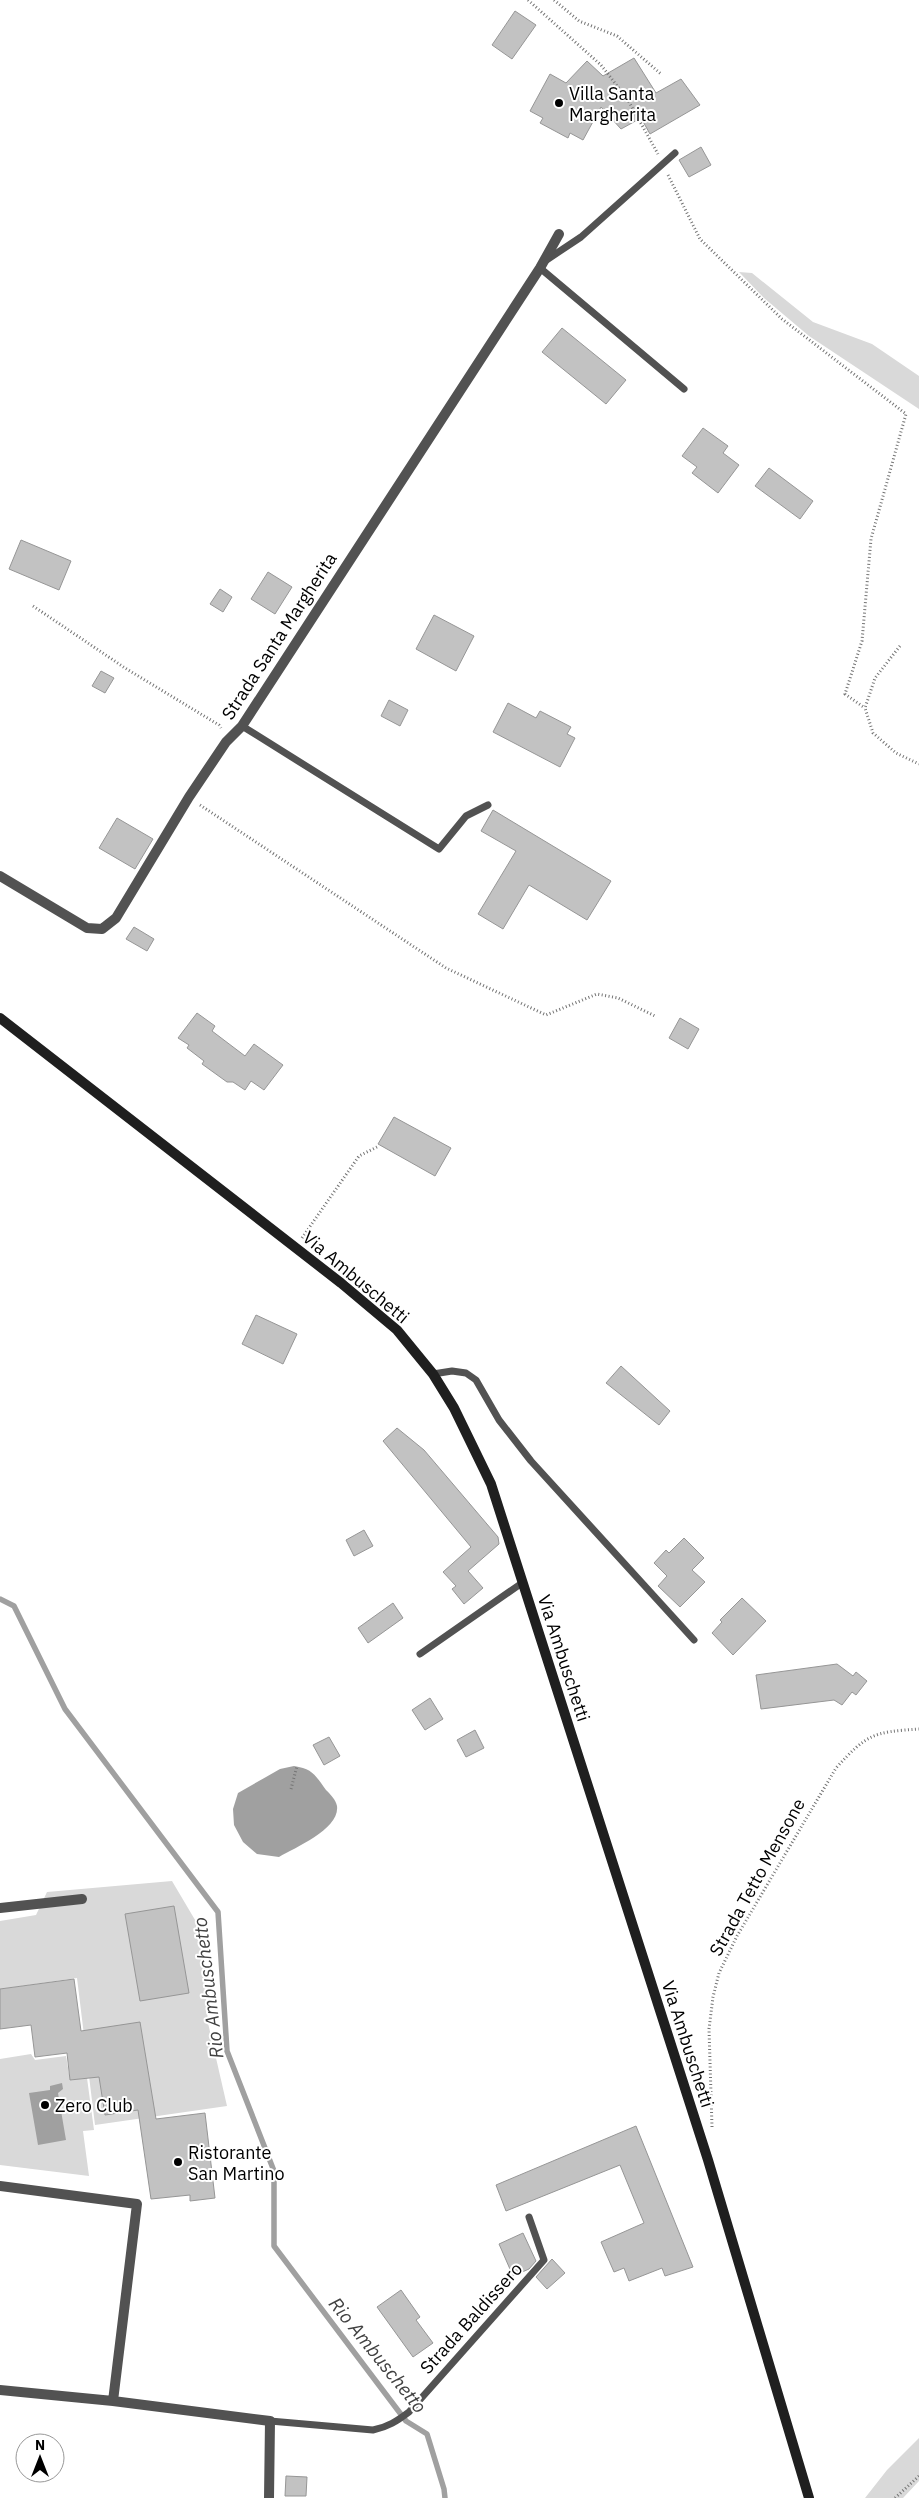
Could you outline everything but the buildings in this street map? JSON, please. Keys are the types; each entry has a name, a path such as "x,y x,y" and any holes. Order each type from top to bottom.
{"street":[{"name":"Strada Santa Margherita","path":"0,876 87,928 102,929 116,918 189,797 226,742 242,726 542,265 559,234"},
{"name":"Via Ambuschetti","path":"0,1018 296,1247 397,1330 433,1374 454,1408 491,1484 708,2160 809,2498"},
{"path":"0,1908 82,1899"},
{"path":"0,2186 137,2204 113,2401"},
{"name":"Strada Baldissero","path":"0,2390 113,2401 270,2421"},
{"path":"269,2498 270,2421"}],"lane":[{"path":"675,153 662,162 581,236 542,265 684,389"},
{"path":"242,726 439,849 466,816 488,806"},
{"path":"433,1374 452,1371 466,1373 476,1380 499,1420 531,1461 694,1640"},
{"path":"420,1654 522,1583"},
{"name":"Strada Baldissero","path":"270,2421 373,2430 388,2427 409,2412 544,2260 529,2217"}],"path":[{"path":"528,0 601,65 628,100 662,162 700,239 782,319 906,414 871,539 862,641 845,694 865,708"},
{"path":"554,0 579,21 617,36 661,74"},
{"path":"33,606 125,668 220,725 226,742"},
{"path":"900,646 875,678 865,708 873,733 896,753 919,764"},
{"path":"189,797 446,968 546,1015 597,994 618,998 656,1016"},
{"path":"296,1247 360,1156 377,1148"},
{"name":"Strada Tetto Mensone","path":"712,2130 709,2029 713,1998 719,1973 737,1936 836,1768 857,1745 870,1737 891,1731 919,1729"},
{"path":"291,1789 296,1766"},
{"path":"895,2498 919,2476"}],"shaded area":[{"path":"739,272 752,273 813,322 872,344 919,376 919,409 809,336 764,298"},
{"path":"294,1766 310,1771 316,1777 333,1797 337,1806 336,1814 332,1822 324,1830 306,1843 279,1857 257,1854 243,1842 234,1825 233,1809 238,1793 280,1769"},
{"path":"172,1881 201,1930 208,2023 227,2106 95,2125 77,1978 0,1989 0,1921 36,1915 47,1892"},
{"name":"Zero Club","path":"31,2054 35,2060 66,2056 70,2080 87,2078 94,2130 83,2131 89,2176 0,2165 0,2059"},
{"path":"62,2083 63,2089 58,2093 66,2140 38,2145 29,2093 50,2090 50,2086"},
{"path":"919,2438 919,2481 903,2498 865,2498 887,2470"}],"waterway":[{"name":"Rio Ambuschetto","path":"0,1599 14,1606 65,1709 218,1912 227,2051 274,2171 274,2246 406,2421 427,2434 445,2498"}],"place":[{"name":"Villa Santa Margherita","path":"559,103"},
{"name":"Zero Club","path":"45,2105"},
{"name":"Ristorante San Martino","path":"178,2162"}]}
